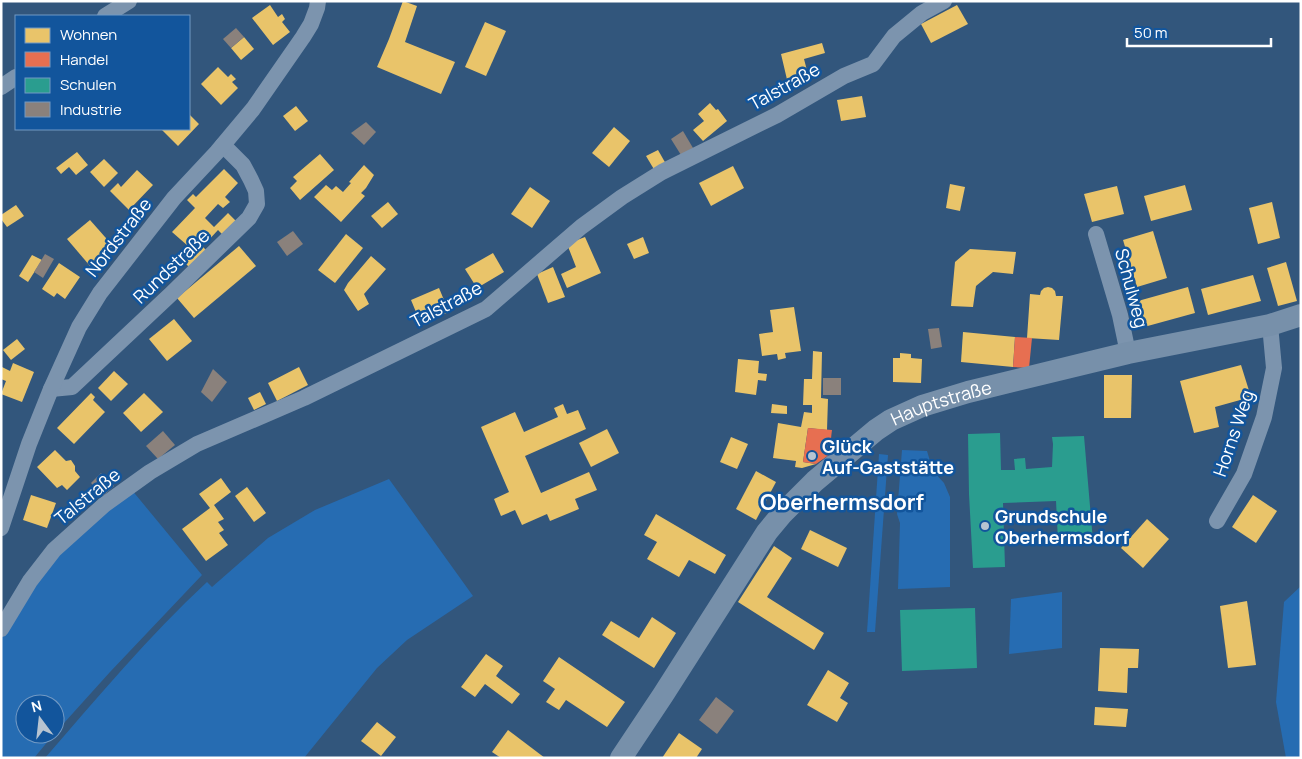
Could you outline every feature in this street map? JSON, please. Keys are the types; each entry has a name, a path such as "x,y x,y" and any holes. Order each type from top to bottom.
{"street":[{"path":"107,15 129,1"},
{"name":"Nordstraße","path":"1,528 29,444 79,327 100,293 174,198 253,109 311,24 318,1"},
{"name":"Talstraße","path":"1,629 30,580 54,550 104,505 150,472 197,444 304,398 486,309 581,227 622,197 662,172 777,115 844,76 873,64 894,36 922,13 944,1"},
{"path":"1,87 15,78"},
{"name":"Rundstraße","path":"51,389 72,387 249,218 257,204 256,191 243,165 223,145"},
{"name":"Schulweg","path":"1096,234 1120,315 1128,353"},
{"name":"Hauptstraße","path":"621,758 767,532 815,481 876,430 891,420 922,406 968,392 1128,353 1270,325 1301,315"},
{"name":"Horns Weg","path":"1218,521 1244,474 1264,417 1274,368 1270,325"}],"shaded area":[{"path":"902,450 927,451 933,471 944,483 950,497 950,587 898,589 900,523 897,514"},
{"path":"879,454 888,455 875,632 867,632"},
{"path":"389,479 473,596 407,640 377,668 304,758 45,758 57,744 65,744 65,735 104,690 207,582 212,587 268,538 315,510"},
{"path":"131,489 202,575 65,722 65,694 15,694 15,744 46,744 34,758 1,758 1,635 57,551"},
{"path":"1301,586 1301,758 1286,758 1276,702 1284,602"},
{"path":"1062,592 1062,648 1009,654 1011,599"}],"building: Wohnen":[{"path":"403,1 417,6 405,42 455,62 441,94 377,67"},
{"path":"270,5 278,17 282,14 285,19 282,22 290,32 273,45 252,18"},
{"path":"957,5 968,24 931,43 921,24"},
{"path":"485,22 506,31 486,76 465,67"},
{"path":"244,37 254,49 241,60 231,48"},
{"path":"822,43 825,53 804,59 810,82 789,88 781,54"},
{"path":"218,67 228,77 231,74 236,79 232,82 238,88 221,105 201,84"},
{"path":"862,96 866,117 841,121 837,100"},
{"path":"710,103 716,110 718,109 727,121 703,141 693,130 704,121 698,114"},
{"path":"296,106 308,121 295,131 283,116"},
{"path":"190,115 199,124 178,146 162,130 190,130"},
{"path":"614,127 630,141 609,167 592,153"},
{"path":"658,150 666,164 655,171 646,156"},
{"path":"77,152 88,165 76,175 69,167 61,174 56,168"},
{"path":"320,154 334,170 300,200 290,188 297,181 293,177"},
{"path":"104,159 118,173 104,187 90,172"},
{"path":"364,165 374,175 361,193 365,196 341,222 314,197 326,185 332,190 336,186 343,192"},
{"path":"733,166 744,188 711,206 699,183"},
{"path":"224,169 238,183 225,197 230,202 223,208 218,204 205,218 214,227 228,213 237,222 223,235 218,230 205,244 198,236 188,246 172,232 195,208 187,200 193,194 196,197"},
{"path":"137,170 153,185 129,210 110,191 118,183 121,187"},
{"path":"950,184 965,187 960,211 946,208"},
{"path":"1185,185 1192,210 1151,221 1144,196"},
{"path":"1117,186 1124,214 1092,222 1084,194"},
{"path":"530,187 550,201 532,228 511,214"},
{"path":"388,202 398,214 382,228 371,216"},
{"path":"1272,202 1280,238 1258,244 1249,208"},
{"path":"16,205 24,216 7,227 1,219 1,215"},
{"path":"90,220 113,246 90,266 67,239"},
{"path":"1153,231 1167,278 1137,287 1123,240"},
{"path":"346,234 363,248 335,283 318,270"},
{"path":"585,237 601,273 567,288 561,274 576,267 567,244"},
{"path":"643,237 649,253 634,259 627,244"},
{"path":"197,241 208,252 191,269 180,258"},
{"path":"239,246 256,266 194,318 177,298"},
{"path":"970,249 1016,252 1013,274 993,272 976,286 973,307 951,306 955,262"},
{"path":"493,253 504,272 477,288 465,269"},
{"path":"32,255 42,260 28,282 19,276"},
{"path":"371,256 386,269 364,294 369,304 358,311 344,290"},
{"path":"1286,262 1297,301 1278,306 1267,268"},
{"path":"59,263 80,277 65,299 57,293 54,297 42,289"},
{"path":"553,267 565,297 548,303 537,274"},
{"path":"1253,275 1261,301 1208,315 1201,289"},
{"path":"1048,287 1055,291 1056,296 1063,296 1059,340 1027,338 1030,294 1040,295 1044,288"},
{"path":"1188,287 1195,313 1144,327 1138,301"},
{"path":"439,288 449,312 421,324 411,300"},
{"path":"794,307 801,351 785,353 786,358 778,360 777,354 762,356 759,334 773,332 770,310"},
{"path":"174,319 192,341 167,361 149,339"},
{"path":"963,332 1015,337 1013,367 961,362"},
{"path":"17,339 25,349 11,360 3,350"},
{"path":"813,351 822,352 821,398 828,399 827,430 808,428 803,462 816,464 802,468 795,467 796,461 773,458 778,423 801,427 804,412 812,413 812,405 803,405 804,379 812,379"},
{"path":"900,353 911,354 911,358 922,359 921,383 893,382 893,358 900,358"},
{"path":"738,359 759,361 758,373 767,374 766,381 758,380 756,395 735,392"},
{"path":"13,363 34,372 22,402 1,394 6,381 1,379 1,369 2,367 10,371"},
{"path":"1241,365 1251,397 1215,407 1219,427 1194,433 1180,381"},
{"path":"299,367 308,385 277,401 268,383"},
{"path":"114,371 128,384 111,401 98,388"},
{"path":"1104,375 1132,375 1131,418 1104,418"},
{"path":"260,392 266,404 254,410 248,398"},
{"path":"91,393 95,397 93,400 105,412 74,444 57,428"},
{"path":"144,393 163,412 141,432 123,413"},
{"path":"563,404 567,414 578,410 586,429 525,456 541,493 589,472 597,490 575,499 579,509 550,521 547,514 522,525 515,510 501,516 494,499 509,492 481,427 515,412 524,432 558,417 554,408"},
{"path":"772,404 787,406 787,414 771,413"},
{"path":"607,429 619,453 591,467 579,443"},
{"path":"731,437 748,444 737,469 720,462"},
{"path":"55,450 66,461 71,460 75,466 75,471 80,477 67,490 62,485 57,488 37,467"},
{"path":"756,471 776,482 756,520 736,509"},
{"path":"221,478 231,492 214,505 224,519 218,522 224,530 219,533 228,545 206,561 182,529 210,508 199,494"},
{"path":"247,487 266,513 254,522 235,496"},
{"path":"31,495 56,503 47,528 23,520"},
{"path":"1253,495 1277,511 1256,543 1232,527"},
{"path":"656,514 726,555 715,574 689,560 679,577 647,559 657,542 644,535"},
{"path":"1147,519 1169,539 1143,568 1121,548"},
{"path":"810,530 847,548 838,567 801,549"},
{"path":"774,546 792,558 767,597 824,633 814,650 738,602"},
{"path":"1247,601 1256,665 1228,668 1220,606"},
{"path":"652,617 676,633 654,668 602,635 611,621 639,638"},
{"path":"1100,648 1139,649 1138,668 1128,668 1127,693 1098,691"},
{"path":"486,654 503,666 496,676 520,694 512,704 485,684 475,697 461,687"},
{"path":"559,657 625,702 607,727 566,700 559,710 546,702 555,689 543,681"},
{"path":"828,670 849,683 840,698 848,703 837,722 807,705"},
{"path":"1095,707 1128,709 1126,727 1094,725"},
{"path":"377,722 396,737 381,756 361,741"},
{"path":"508,730 545,758 501,758 492,752"},
{"path":"679,733 702,749 696,758 662,758"}],"building: Handel":[{"path":"1015,337 1032,338 1029,368 1013,367"},
{"path":"808,428 832,430 829,455 816,464 803,462"}],"building: Schulen":[{"path":"1000,433 1001,470 1015,470 1014,459 1025,458 1026,469 1052,467 1052,437 1084,436 1093,541 1058,541 1056,501 1003,503 1005,567 973,568 968,434"},
{"path":"975,608 977,668 902,671 900,610"}],"building: Industrie":[{"path":"236,28 244,37 231,48 223,39"},
{"path":"366,122 376,132 364,145 351,133"},
{"path":"683,131 693,148 681,155 671,139"},
{"path":"293,231 303,244 287,256 277,242"},
{"path":"45,254 54,259 43,278 34,272"},
{"path":"939,328 942,347 931,349 928,329"},
{"path":"213,369 227,382 212,402 201,392"},
{"path":"823,378 841,378 841,395 823,395"},
{"path":"163,431 175,445 158,459 146,446"},
{"path":"101,473 114,486 103,496 91,483"},
{"path":"716,697 734,711 717,734 699,720"}],"place":[{"name":"Glück Auf-Gaststätte","path":"812,456"},
{"name":"Grundschule Oberhermsdorf","path":"985,526"}],"district":[{"name":"Oberhermsdorf","path":"842,502"}]}
